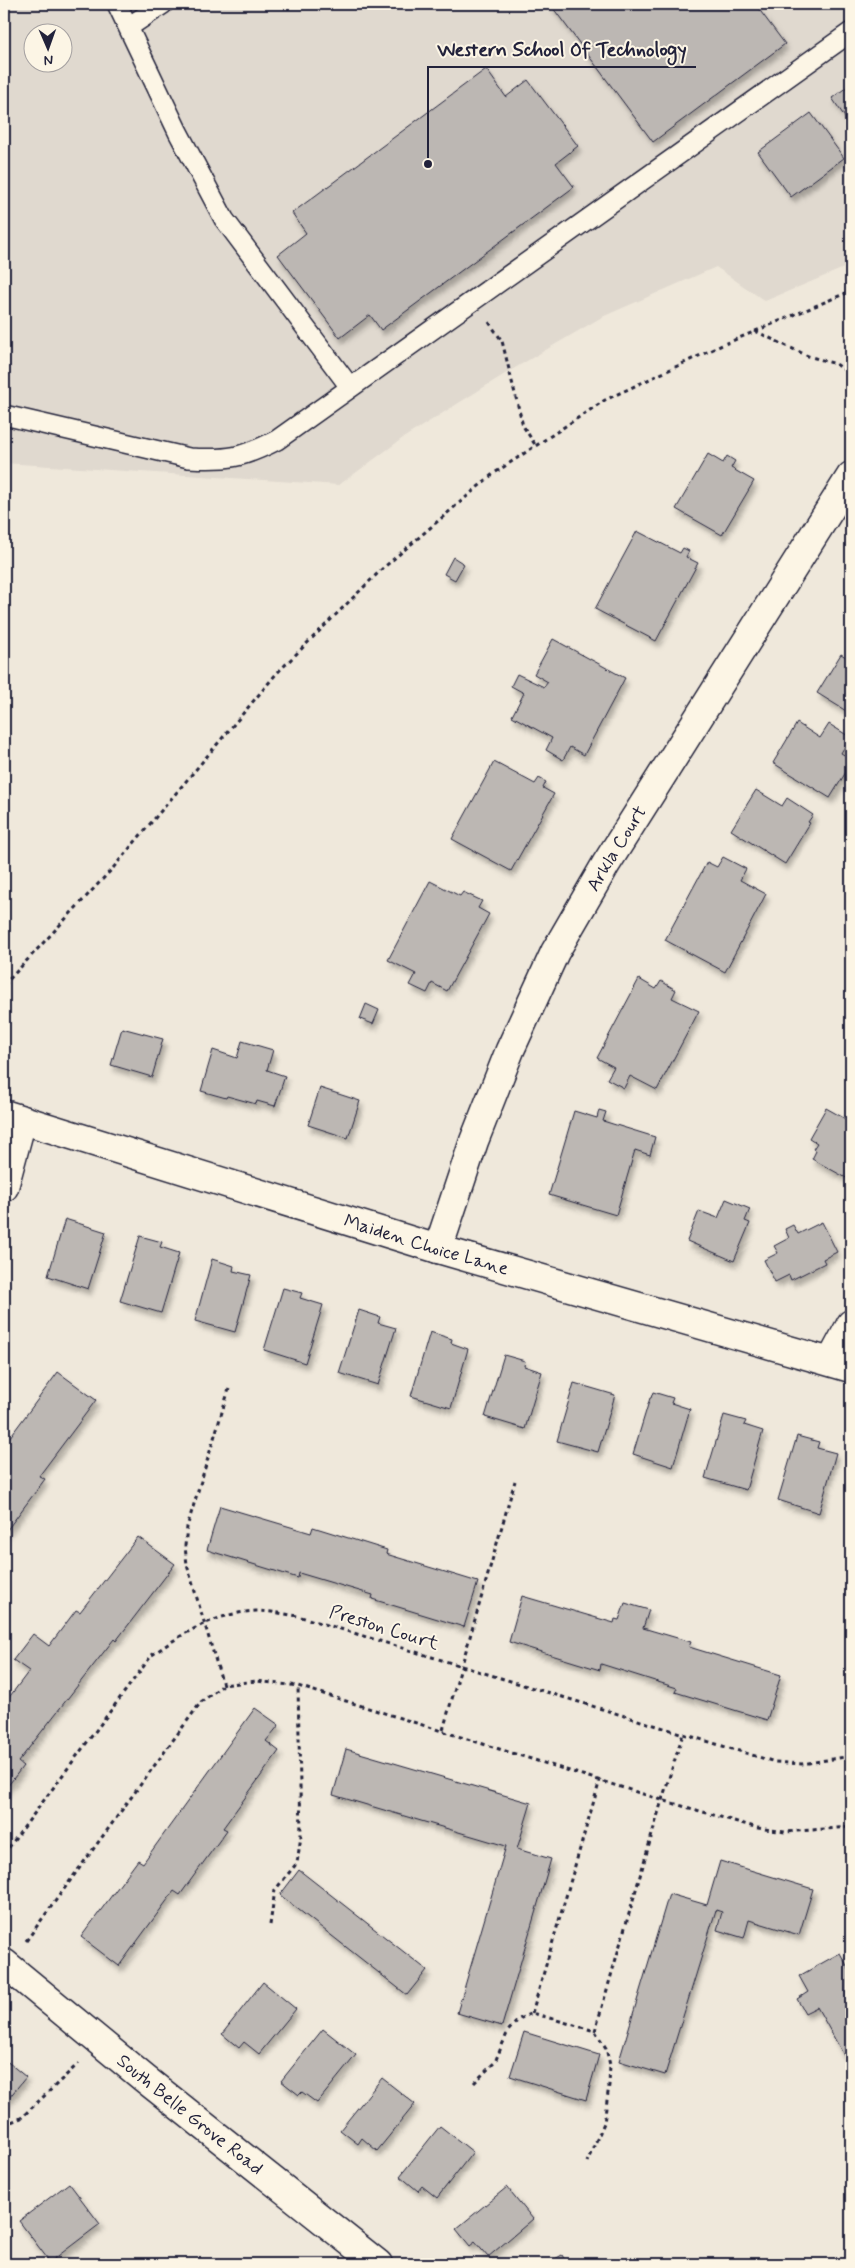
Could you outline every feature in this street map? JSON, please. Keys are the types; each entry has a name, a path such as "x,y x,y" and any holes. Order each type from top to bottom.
{"street":[{"name":"Arkla Court","path":"438,1249 474,1141 502,1069 554,952 606,864 851,476"},
{"name":"Maiden Choice Lane","path":"13,1117 438,1249 841,1364"},
{"path":"4,1187 13,1117"},
{"path":"841,1364 851,1324"},
{"name":"South Belle Grove Road","path":"6,1964 378,2264"}],"lane":[{"path":"118,4 130,26 178,132 224,219 350,387"},
{"path":"130,26 163,4"},
{"path":"4,416 189,458 220,460 249,454 277,440 851,32"}],"path":[{"path":"4,985 113,868 277,673 382,569 492,474 605,400 754,331 851,292"},
{"path":"474,300 502,341 523,426 536,446"},
{"path":"754,331 808,356 836,364 851,375"},
{"path":"224,1685 187,1565 185,1546 187,1527 229,1389"},
{"path":"443,1730 515,1480"},
{"name":"Preston Court","path":"4,1854 152,1655 180,1635 205,1623 230,1615 257,1611 298,1616 775,1762 802,1764 851,1756"},
{"path":"6,1964 201,1702 224,1685 256,1681 298,1686 662,1800 758,1828 785,1832 851,1827"},
{"path":"270,1925 275,1890 297,1863 301,1836 298,1686"},
{"path":"595,2030 662,1800 684,1734"},
{"path":"532,2013 600,1780"},
{"path":"474,2083 495,2062 508,2031 519,2020 532,2013 595,2030 606,2048 610,2065 609,2085 604,2123 587,2162"},
{"path":"4,2125 21,2118 101,2042"}],"shaded area":[{"path":"4,4 851,4 851,265 765,301 716,267 602,317 508,372 403,438 339,485 4,463"}],"building":[{"path":"550,4 755,4 785,44 653,142"},
{"path":"486,69 506,97 528,80 578,146 556,163 574,187 381,330 370,315 340,338 278,255 306,233 292,213"},
{"path":"851,84 851,126 832,98"},
{"path":"811,113 844,158 791,197 758,152"},
{"path":"708,454 723,463 727,456 735,461 731,468 754,481 722,535 676,509"},
{"path":"637,531 680,553 683,548 689,551 686,557 698,563 656,641 595,609"},
{"path":"453,557 464,564 455,580 444,574"},
{"path":"553,639 625,678 584,755 570,747 563,760 546,750 552,738 512,716 524,693 511,686 517,674 544,687 548,682 534,674"},
{"path":"841,654 851,660 851,714 817,693"},
{"path":"797,723 820,738 829,724 850,737 841,753 851,759 851,764 830,798 773,763"},
{"path":"494,762 535,784 539,778 546,782 543,788 554,794 511,871 452,839"},
{"path":"756,790 782,806 787,798 813,815 785,864 731,830"},
{"path":"723,857 746,869 740,880 766,894 725,972 665,940 707,862 717,867"},
{"path":"430,881 460,896 463,892 482,901 478,908 489,914 447,991 432,983 427,993 410,985 416,974 388,960"},
{"path":"639,979 656,989 661,981 676,990 672,998 699,1011 657,1090 630,1076 624,1088 607,1079 614,1067 597,1058"},
{"path":"366,1004 379,1010 373,1024 360,1019"},
{"path":"122,1028 163,1039 152,1077 111,1065"},
{"path":"242,1041 273,1050 267,1070 285,1076 275,1106 257,1101 256,1104 227,1096 226,1098 201,1091 213,1050 237,1058"},
{"path":"320,1088 360,1101 348,1138 308,1125"},
{"path":"826,1108 851,1122 850,1180 812,1159 816,1151 813,1149 817,1143 809,1138"},
{"path":"599,1110 606,1112 603,1121 655,1137 650,1155 635,1150 616,1215 549,1195 574,1111 597,1118"},
{"path":"726,1199 750,1209 745,1221 750,1223 734,1261 687,1241 699,1211 718,1218"},
{"path":"65,1219 106,1232 88,1289 48,1276"},
{"path":"822,1222 837,1252 823,1259 825,1263 791,1280 789,1275 775,1282 764,1260 778,1253 774,1246 789,1238 785,1229 793,1225 798,1234"},
{"path":"140,1236 162,1242 160,1247 179,1253 161,1313 120,1301"},
{"path":"212,1259 234,1266 233,1271 251,1275 235,1332 195,1321"},
{"path":"283,1288 302,1293 300,1298 323,1305 305,1363 264,1350"},
{"path":"359,1310 380,1317 378,1323 396,1328 378,1385 339,1373"},
{"path":"430,1332 452,1339 451,1343 468,1349 451,1408 411,1396"},
{"path":"504,1355 525,1361 524,1366 542,1372 525,1429 485,1417"},
{"path":"58,1372 96,1400 39,1476 45,1479 4,1534 4,1445"},
{"path":"574,1383 615,1395 598,1452 557,1441"},
{"path":"653,1392 673,1398 671,1403 690,1409 673,1467 633,1454"},
{"path":"724,1415 746,1421 744,1425 763,1431 746,1490 705,1478"},
{"path":"797,1436 819,1442 817,1448 836,1453 819,1513 778,1500"},
{"path":"220,1506 311,1533 313,1527 387,1550 386,1554 478,1582 464,1627 372,1599 373,1595 299,1573 298,1578 207,1550"},
{"path":"138,1537 175,1564 116,1641 114,1639 18,1762 23,1766 4,1791 4,1704 29,1671 13,1660 33,1634 49,1646 76,1610 80,1612"},
{"path":"522,1596 614,1623 615,1619 619,1620 625,1603 649,1610 643,1628 691,1642 689,1647 781,1675 767,1720 675,1692 677,1688 601,1664 600,1670 509,1642"},
{"path":"255,1708 279,1725 266,1741 279,1751 223,1828 227,1830 180,1895 174,1891 119,1966 81,1937 138,1860 143,1863"},
{"path":"346,1749 531,1803 517,1849 551,1859 502,2026 457,2013 506,1846 333,1795"},
{"path":"720,1861 813,1889 799,1935 749,1920 744,1938 717,1930 722,1912 716,1910 665,2075 619,2061 669,1894 707,1905"},
{"path":"299,1870 427,1970 407,1995 280,1895"},
{"path":"840,1953 851,1973 851,2058 847,2061 817,2007 805,2013 797,1999 808,1992 799,1976"},
{"path":"263,1982 296,2009 259,2054 244,2042 239,2048 222,2034"},
{"path":"323,2029 356,2055 317,2103 302,2092 299,2095 281,2081"},
{"path":"524,2032 599,2055 586,2100 510,2076"},
{"path":"4,2059 26,2077 4,2104"},
{"path":"382,2078 415,2104 377,2151 362,2138 358,2144 340,2130"},
{"path":"440,2126 473,2152 437,2198 422,2186 418,2191 400,2176"},
{"path":"69,2183 100,2224 50,2262 19,2221"},
{"path":"507,2187 533,2219 488,2257 475,2242 470,2246 456,2229"},
{"path":"562,2255 567,2264 546,2264"}],"place":[{"name":"Western School Of Technology","path":"428,164"}]}
